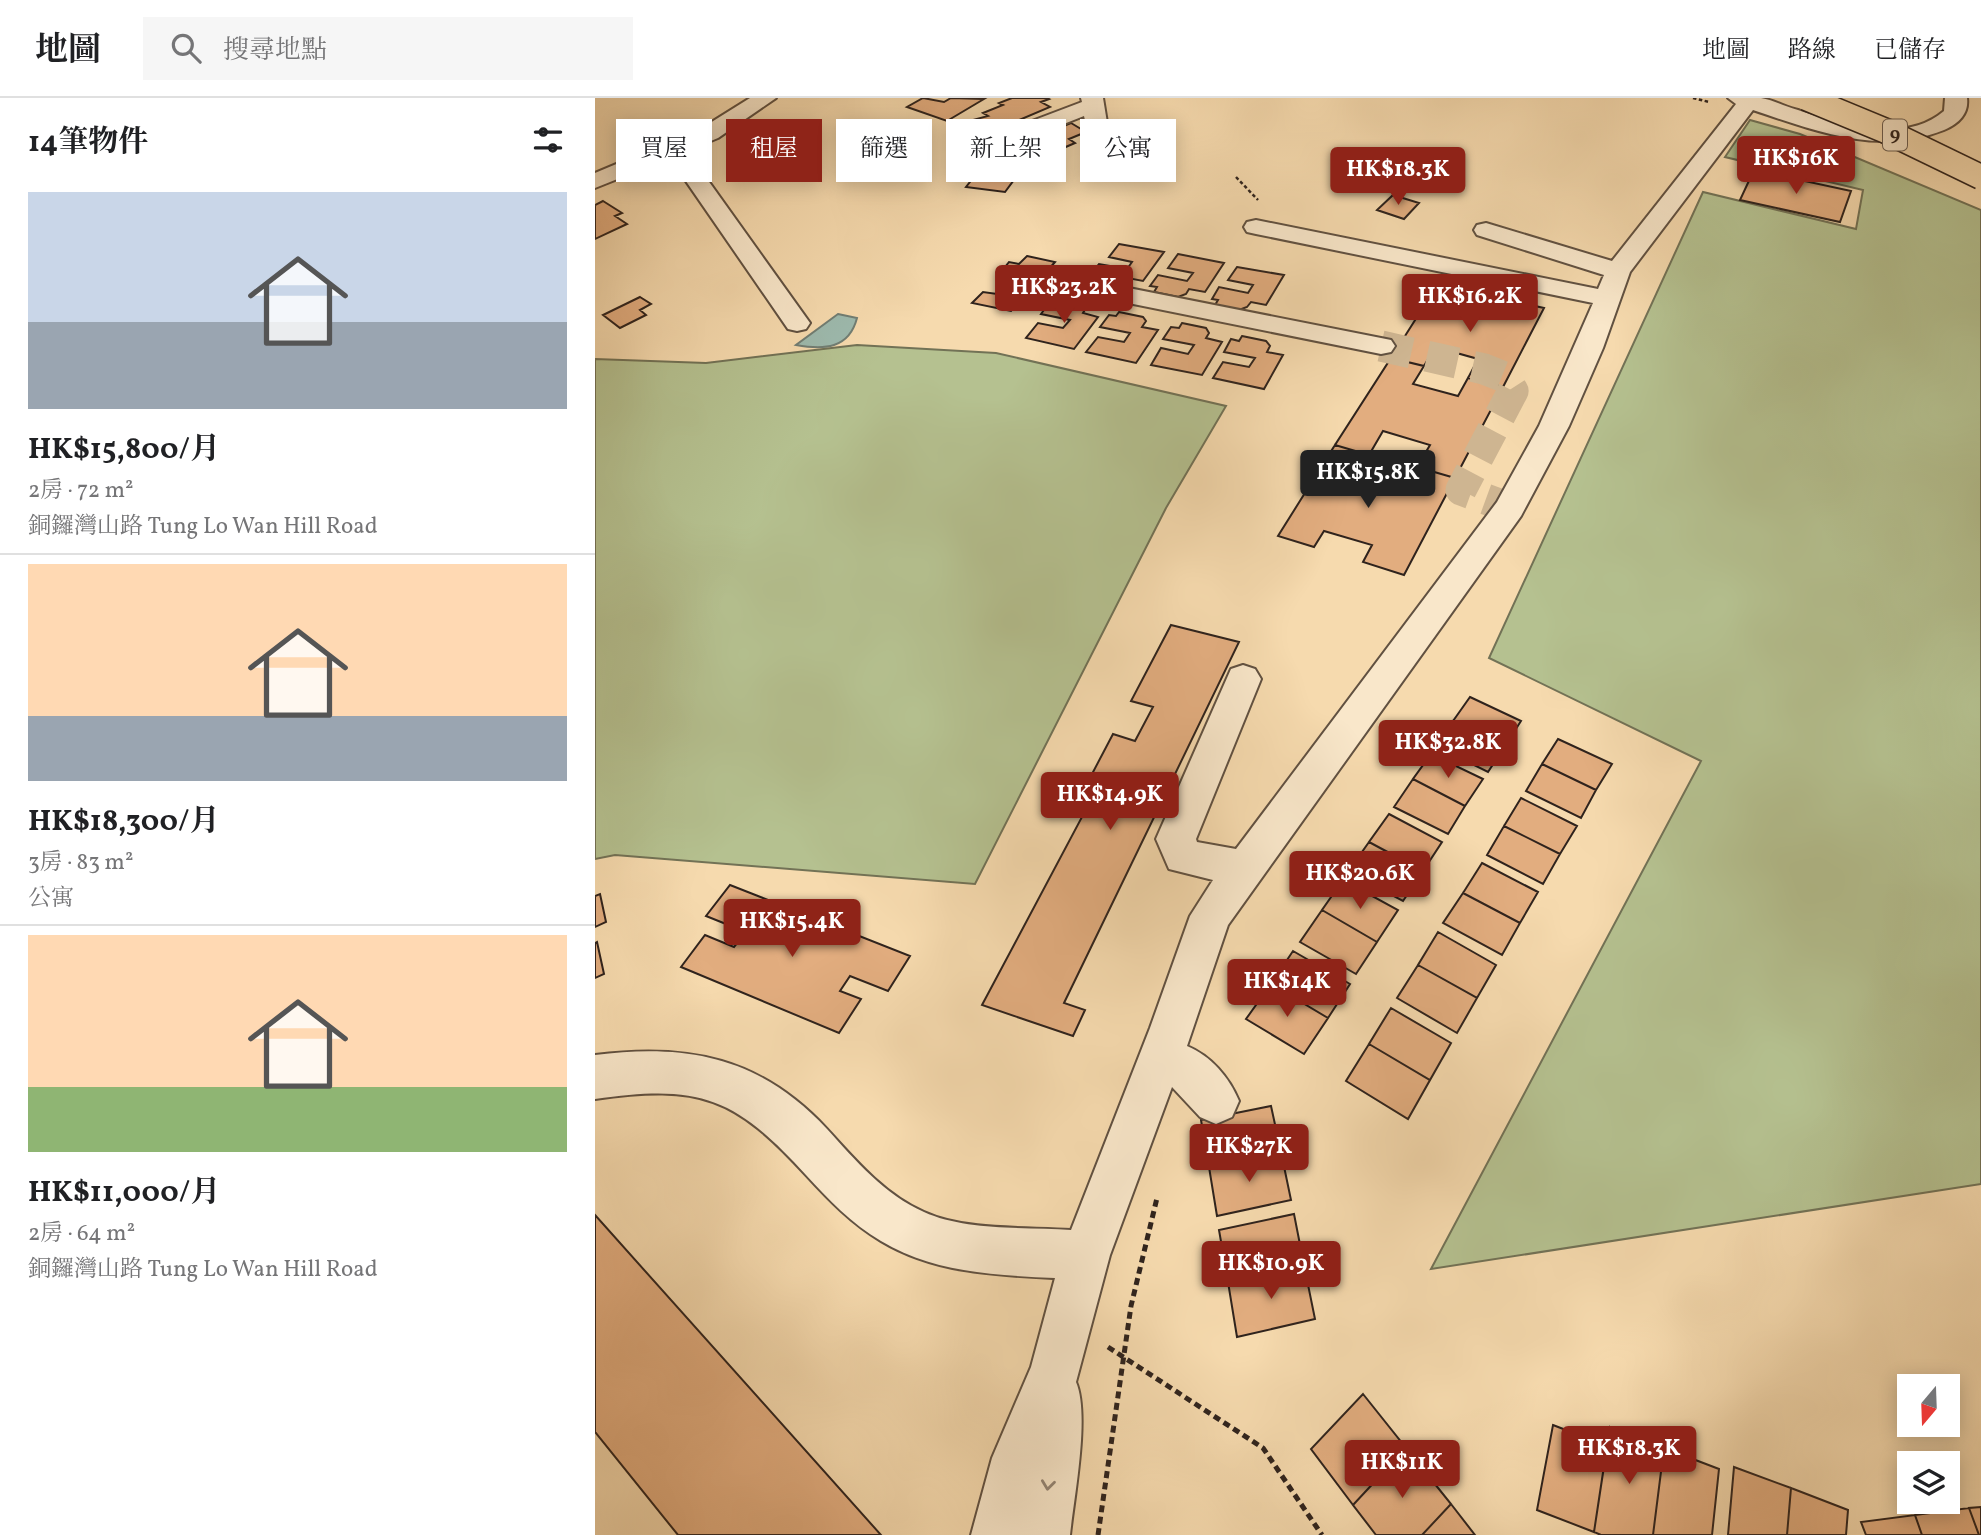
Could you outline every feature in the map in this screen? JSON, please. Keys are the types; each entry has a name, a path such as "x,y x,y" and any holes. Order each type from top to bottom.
{"highway":[{"name":"9","path":"1806,98 1981,175"},
{"name":"9","path":"1850,98 1981,154"}],"street":[{"path":"595,162 729,98"},
{"path":"712,130 765,98"},
{"path":"999,1535 1019,1458 1062,1346 1086,1255 1210,916 1510,508 1554,426 1613,285 1744,99 1841,130 1878,135 1906,134 1936,126 1953,117 1958,107 1956,98"},
{"path":"1050,119 1093,101 1096,119"},
{"path":"1906,134 1981,175"},
{"path":"595,181 616,172"},
{"path":"698,182 797,323"},
{"path":"1256,228 1613,285"},
{"path":"1486,230 1613,285"},
{"path":"1053,281 1381,346"},
{"path":"1243,679 1176,839 1183,858 1243,868"},
{"path":"1158,1063 1187,1068 1216,1101"},
{"path":"595,1077 650,1071 692,1074 745,1093 772,1108 792,1126 867,1204 912,1232 942,1244 1086,1255"},
{"path":"1042,1535 1062,1346"}],"path":[{"path":"1098,1535 1131,1307 1159,1187"},
{"path":"1062,1346 1125,1357 1263,1448 1322,1535"}],"green space":[{"path":"1750,120 1800,134 1981,210 1981,1184 1431,1269 1701,761 1489,658 1703,192 1856,229 1863,190 1725,157"},
{"path":"857,345 996,353 1226,406 1166,508 975,884 615,855 595,859 595,359 706,363"}],"shaded area":[{"path":"838,314 857,318 848,336 842,341 825,347 796,345"}],"building":[{"path":"923,98 944,102 951,98 984,99 946,121 907,107"},
{"path":"1012,98 1047,98 1049,99 1041,102 1050,107 1022,119 977,119 988,116 983,113 1003,105 999,103"},
{"path":"1071,123 1080,128 1080,134 1069,139 1075,143 1066,147 1066,125"},
{"path":"1754,170 1851,191 1840,222 1740,200"},
{"path":"970,182 1012,182 1005,192 966,187"},
{"path":"1393,195 1419,203 1404,219 1377,210"},
{"path":"603,201 622,213 615,216 627,224 595,239 595,205"},
{"path":"1119,244 1164,252 1143,281 1128,278 1125,283 1117,285 1094,281 1097,276 1090,275 1099,264 1127,269 1132,262 1109,257"},
{"path":"1178,254 1224,263 1205,292 1189,289 1186,294 1178,297 1154,292 1157,287 1150,286 1158,275 1187,281 1193,273 1168,268"},
{"path":"1027,256 1055,262 1042,277 1030,275 1024,283 1028,284 1030,289 1011,311 972,303 983,292 997,294 1015,274 1002,271 1009,262 1019,264"},
{"path":"1237,267 1284,275 1266,305 1251,302 1239,310 1215,305 1218,300 1212,299 1219,287 1248,293 1253,285 1228,280"},
{"path":"1438,284 1469,291 1459,306 1504,317 1512,301 1544,308 1503,387 1468,378 1478,359 1435,347 1424,366 1391,358"},
{"path":"640,297 651,304 640,310 646,315 620,328 603,315"},
{"path":"1061,299 1084,303 1086,308 1083,313 1098,317 1074,349 1026,338 1038,323 1063,328 1070,320 1041,314 1050,302 1057,303"},
{"path":"1119,312 1143,317 1146,321 1142,327 1158,330 1136,363 1086,352 1098,337 1124,342 1130,333 1100,327 1109,315 1116,316"},
{"path":"1182,323 1206,328 1209,333 1206,338 1222,342 1202,375 1151,365 1161,348 1188,354 1194,345 1163,339 1171,327 1179,328"},
{"path":"1242,336 1266,341 1270,346 1267,352 1283,355 1264,389 1213,378 1223,362 1249,367 1255,358 1224,352 1231,339 1239,341"},
{"path":"1391,358 1424,366 1413,384 1458,396 1468,378 1503,387 1455,478 1417,467 1430,445 1383,431 1369,455 1335,445"},
{"path":"1335,445 1369,455 1357,475 1405,489 1417,467 1455,478 1404,575 1363,562 1372,545 1324,531 1314,547 1278,536"},
{"path":"1171,625 1239,642 1064,1003 1085,1010 1073,1036 982,1005 1082,817 1071,814 1113,734 1135,741 1153,707 1131,701"},
{"path":"1470,697 1521,721 1505,746 1453,721"},
{"path":"1453,721 1505,746 1488,772 1436,746"},
{"path":"1558,739 1612,764 1596,790 1542,764"},
{"path":"1431,754 1483,779 1465,806 1413,779"},
{"path":"1542,764 1596,790 1581,818 1526,791"},
{"path":"1413,779 1465,806 1448,834 1394,807"},
{"path":"1521,798 1577,826 1560,854 1504,826"},
{"path":"1389,814 1442,842 1423,871 1369,842"},
{"path":"1504,826 1560,854 1543,884 1487,855"},
{"path":"1369,842 1423,871 1403,901 1348,872"},
{"path":"1482,863 1538,892 1520,923 1463,893"},
{"path":"1343,880 1398,910 1377,942 1322,910"},
{"path":"730,885 910,956 888,991 850,976 840,991 861,999 839,1033 681,967 705,935 734,947 746,932 706,916"},
{"path":"1463,893 1520,923 1502,955 1443,923"},
{"path":"600,894 606,922 595,927 595,896"},
{"path":"1322,910 1377,942 1356,974 1300,942"},
{"path":"1438,932 1496,965 1477,998 1418,965"},
{"path":"597,942 604,974 595,978 595,943"},
{"path":"1293,951 1350,984 1328,1018 1271,984"},
{"path":"1418,965 1477,998 1457,1033 1397,998"},
{"path":"1271,984 1328,1018 1304,1054 1246,1019"},
{"path":"1391,1008 1451,1043 1430,1080 1369,1044"},
{"path":"1369,1044 1430,1080 1408,1119 1346,1081"},
{"path":"1271,1106 1281,1152 1209,1167 1201,1120"},
{"path":"1281,1152 1291,1200 1217,1216 1209,1167"},
{"path":"1294,1214 1304,1265 1228,1282 1219,1230"},
{"path":"595,1215 881,1535 678,1535 595,1432"},
{"path":"1304,1265 1315,1319 1237,1337 1228,1282"},
{"path":"1363,1394 1406,1448 1353,1505 1311,1449"},
{"path":"1553,1425 1607,1446 1594,1532 1537,1510"},
{"path":"1610,1427 1664,1448 1653,1535 1601,1535 1594,1532"},
{"path":"1406,1448 1451,1504 1422,1535 1376,1535 1353,1505"},
{"path":"1664,1448 1719,1469 1712,1535 1653,1535"},
{"path":"1734,1467 1791,1488 1787,1535 1728,1535"},
{"path":"1791,1488 1848,1510 1846,1535 1787,1535"},
{"path":"1451,1504 1475,1535 1422,1535"},
{"path":"1981,1507 1981,1535 1979,1535 1969,1508"},
{"path":"1969,1508 1979,1535 1922,1535 1915,1515 1960,1514 1960,1509"},
{"path":"1915,1515 1922,1535 1866,1535 1861,1522"}],"tunnel":[{"path":"1381,346 1484,369 1504,377 1513,391 1461,490 1510,508"}]}
